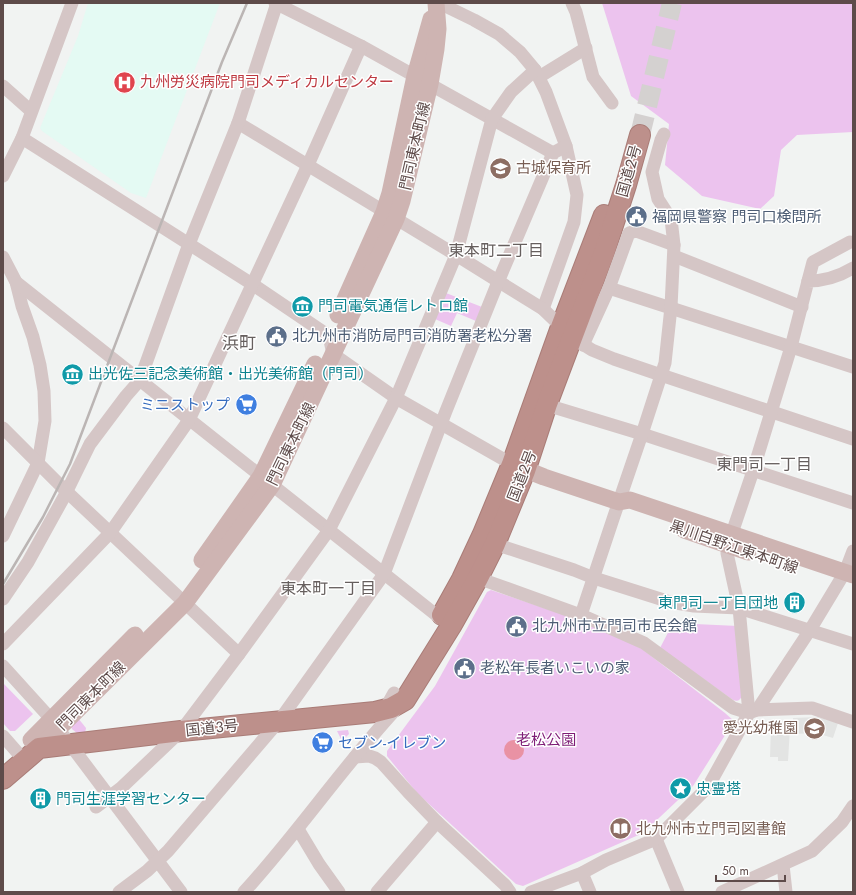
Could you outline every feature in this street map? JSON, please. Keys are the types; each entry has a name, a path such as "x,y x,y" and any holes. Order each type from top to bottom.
{"highway":[{"name":"国道2号","path":"399,696 414,661 440,618 470,573 495,544 518,467 541,403 572,336 604,253 626,186 640,135 611,197 572,336"},
{"name":"国道2号","path":"399,696 451,626 483,534 518,467"},
{"name":"国道3号","path":"35,742 71,745 181,731 279,721 354,714 384,711 398,705 399,696 376,707 354,714"},
{"path":"3,779 35,742"}],"main road":[{"name":"門司東本町線","path":"35,742 181,599 212,546 267,481 332,354 390,215 390,193 422,80 436,3"},
{"name":"門司東本町線","path":"267,481 329,336 390,215"},
{"name":"黒川白野江東本町線","path":"518,467 619,502 627,511 730,539 848,579"}],"street":[{"path":"3,176 22,138 72,3"},
{"path":"3,599 28,562 90,444 140,380 189,244 238,123 276,3 360,46 553,153"},
{"path":"436,3 474,20 499,34 520,52 537,73 546,92 566,146 577,195 574,222 543,309"},
{"path":"572,3 576,12 593,77 612,103"},
{"path":"3,644 110,532 189,420 308,165 360,46"},
{"path":"96,808 121,788 181,731 329,530 396,398 456,255 492,119 511,92 537,73 586,48"},
{"path":"3,86 31,111"},
{"path":"238,123 543,309 572,336 614,359 661,376 853,439"},
{"path":"581,615 665,363 671,307 674,251 671,219 658,199 652,172 664,134"},
{"path":"22,138 252,284 329,336 332,354 396,398 518,467"},
{"path":"119,892 147,872 168,851 279,721 384,574 441,424 498,282 553,153 566,146"},
{"path":"572,336 609,288 629,233 636,231 674,251 802,307"},
{"path":"753,712 740,608 727,553 730,539 791,347 813,262 850,242"},
{"path":"3,257 16,282 22,306 33,337 40,365 44,391 46,421 38,463 3,536"},
{"path":"808,281 831,279 853,268"},
{"path":"16,282 440,618"},
{"path":"609,288 853,367"},
{"path":"541,403 642,434 853,503"},
{"path":"3,428 66,491 239,654"},
{"path":"495,544 670,602 694,606 740,608 853,644"},
{"path":"531,892 582,873 606,860 656,839 708,787 753,712 810,630 848,579 853,551"},
{"path":"470,573 581,615 644,643 733,708 753,712 812,708 853,722"},
{"path":"3,666 35,742"},
{"path":"244,892 298,829 369,739 399,696"},
{"path":"369,739 384,711"},
{"path":"3,736 35,742 71,745 181,892"},
{"path":"354,757 369,756 381,762 437,822 505,885 510,892"},
{"path":"722,892 812,851 842,822 853,806"},
{"path":"377,892 437,822"},
{"path":"298,829 338,892"},
{"path":"656,839 678,892"},
{"path":"783,865 786,892"},
{"path":"582,873 590,892"}],"shaded area":[{"name":"九州労災病院門司メディカルセンター","path":"88,3 220,3 146,198 131,193 42,131 40,128 78,36"},
{"name":"愛光幼稚園","path":"818,717 838,723 833,738 816,733 793,734 793,718"},
{"name":"愛光幼稚園","path":"771,727 790,728 788,761 778,761 778,757 770,757"},
{"path":"514,740 521,743 524,750 521,757 514,760 507,757 504,750 507,743"}],"green space":[{"path":"602,3 853,3 853,132 797,135 781,150 774,196 760,209 702,196 665,165 669,124 631,96"},
{"path":"446,293 482,307 476,321 457,313 451,326 435,319"},
{"name":"老松公園","path":"491,590 582,621 642,649 734,721 693,786 643,833 523,886 516,884 417,793 387,756 387,751 435,686 487,592"},
{"path":"673,623 738,626 742,696 740,700 733,700 660,648"},
{"path":"3,683 33,714 15,731 10,731 3,723"},
{"path":"78,718 86,728 85,733 78,734 72,729 71,726"},
{"path":"348,730 349,734 342,741 337,731"}],"tunnel":[{"path":"640,135 672,3"}],"railway":[{"path":"3,584 43,517 70,464 222,62 247,3"}],"place":[{"name":"九州労災病院門司メディカルセンター","path":"124,82"},
{"name":"古城保育所","path":"500,168"},
{"name":"福岡県警察 門司口検問所","path":"636,217"},
{"name":"門司電気通信レトロ館","path":"302,306"},
{"name":"北九州市消防局門司消防署老松分署","path":"277,336"},
{"name":"出光佐三記念美術館・出光美術館（門司）","path":"73,374"},
{"name":"ミニストップ","path":"246,405"},
{"name":"東門司一丁目団地","path":"794,603"},
{"name":"北九州市立門司市民会館","path":"516,626"},
{"name":"老松年長者いこいの家","path":"465,668"},
{"name":"愛光幼稚園","path":"814,728"},
{"name":"セブン-イレブン","path":"322,743"},
{"name":"忠霊塔","path":"680,789"},
{"name":"門司生涯学習センター","path":"40,799"},
{"name":"北九州市立門司図書館","path":"621,829"}],"district":[{"name":"東本町二丁目","path":"496,250"},
{"name":"浜町","path":"239,343"},
{"name":"東門司一丁目","path":"764,464"},
{"name":"東本町一丁目","path":"328,588"}]}
